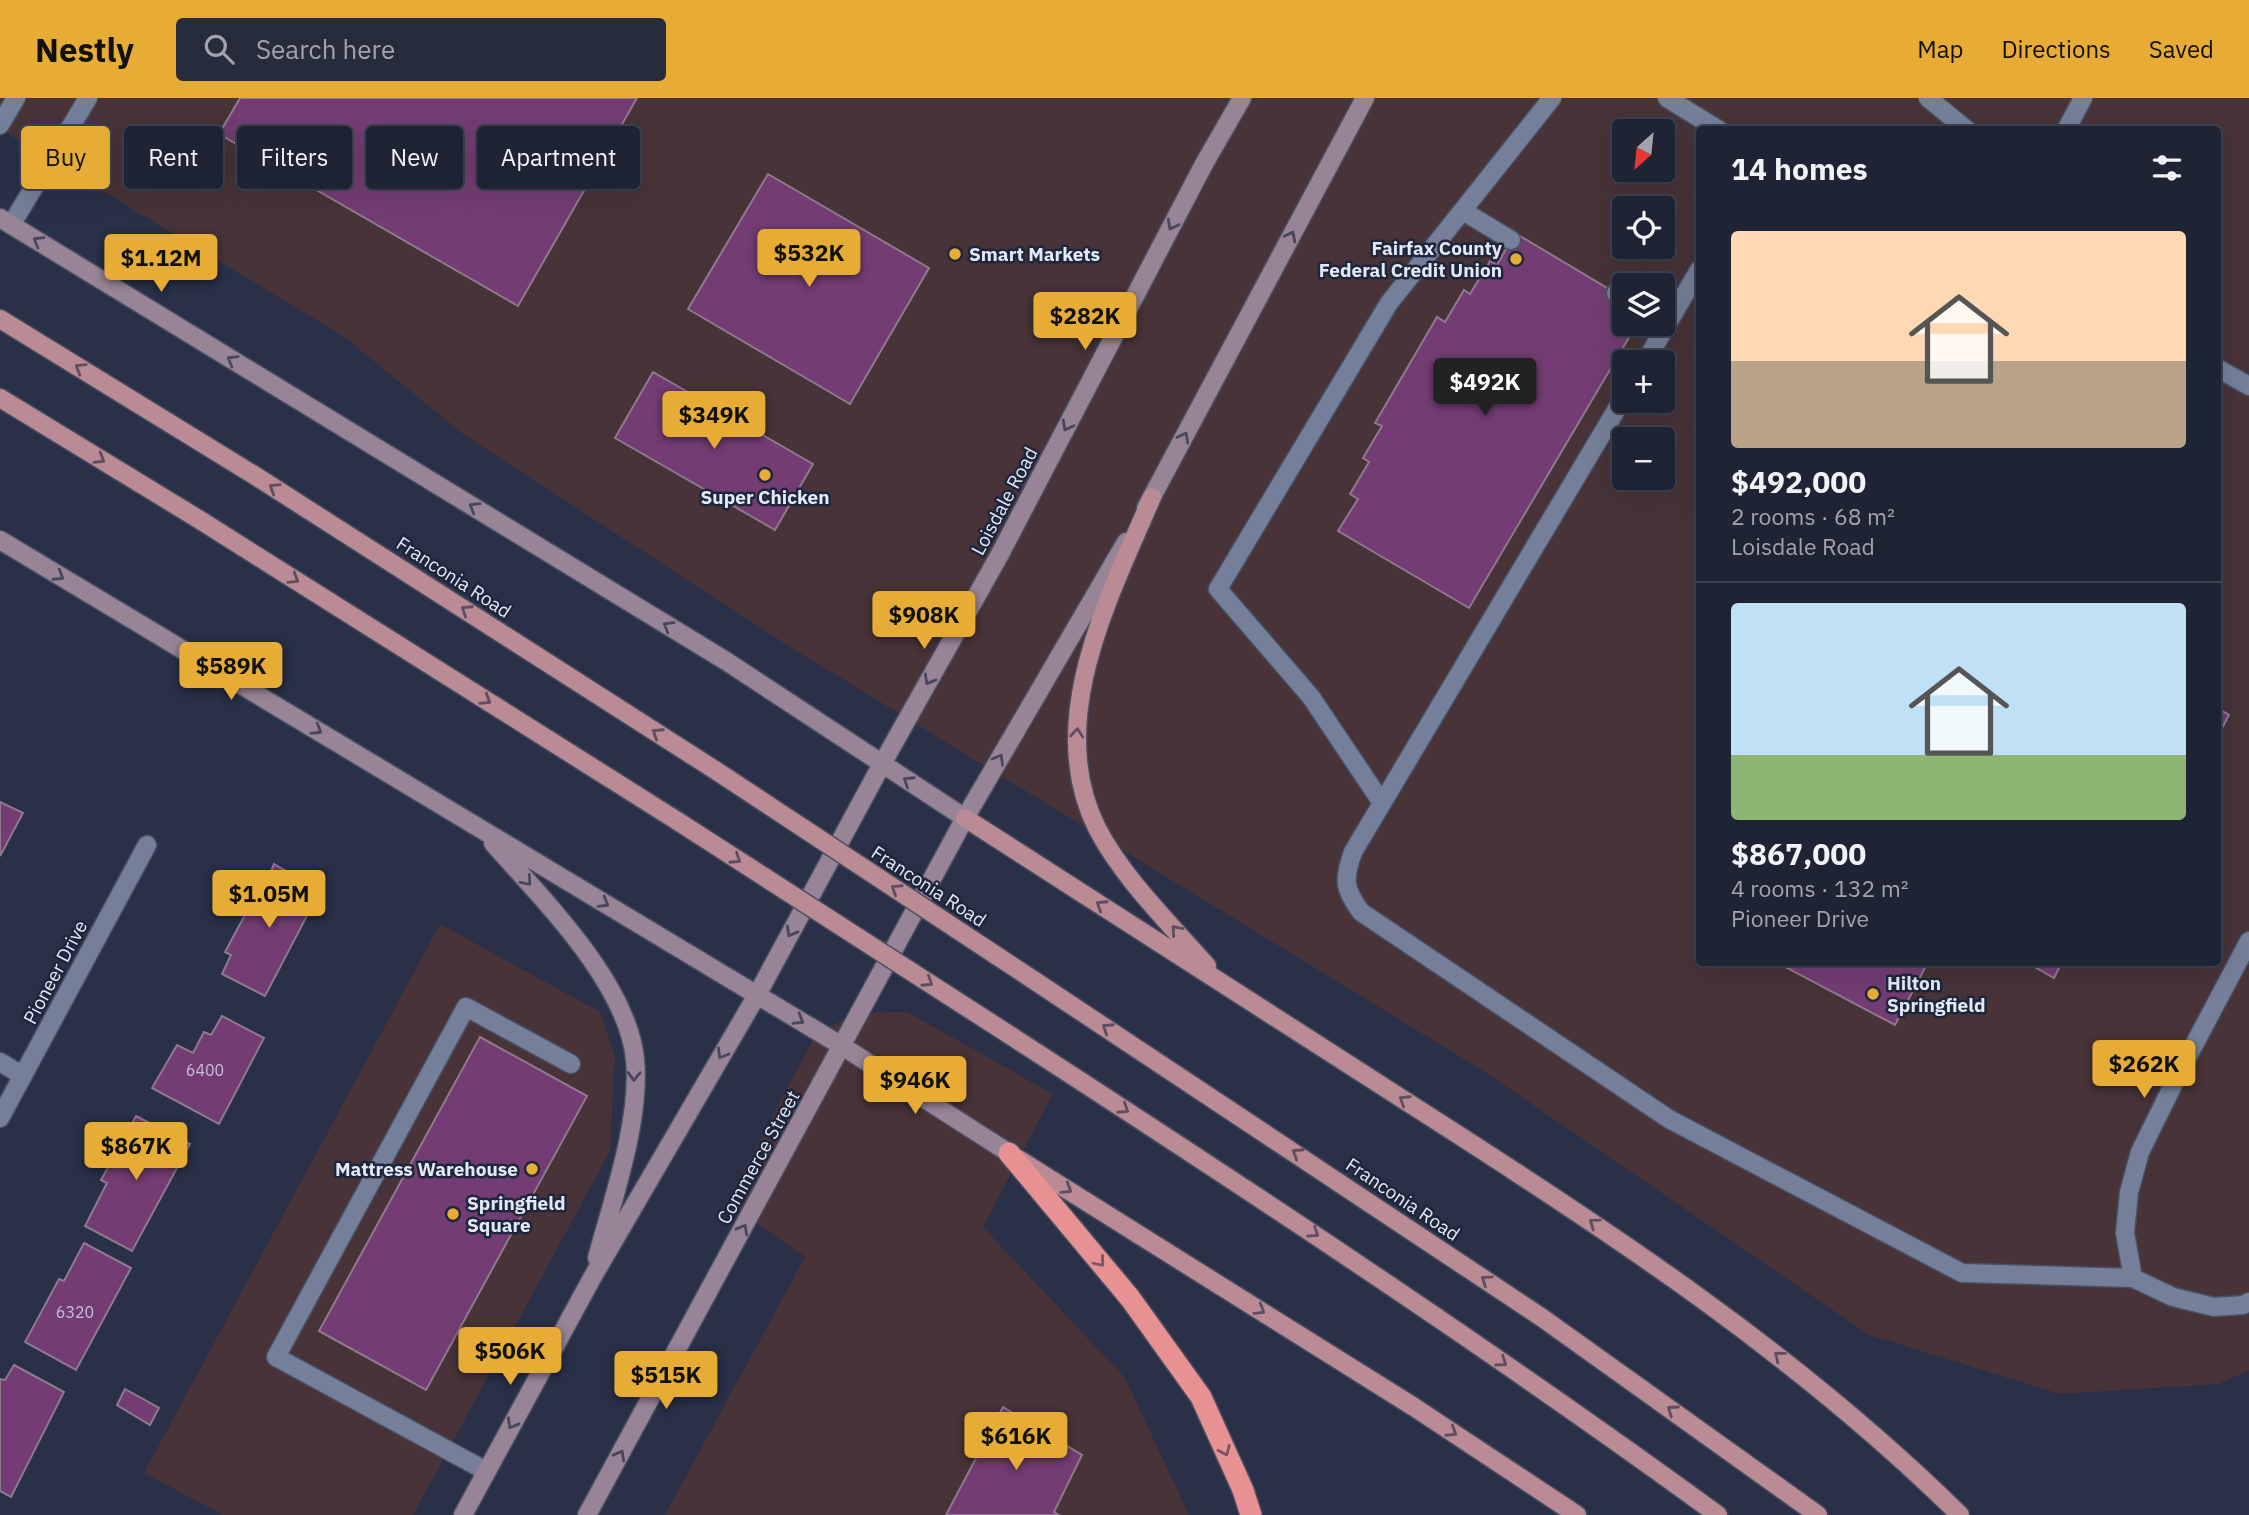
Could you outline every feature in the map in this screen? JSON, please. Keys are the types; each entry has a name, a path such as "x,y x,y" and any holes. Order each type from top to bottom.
{"highway":[{"path":"1009,1153 1130,1298 1200,1397 1243,1490 1251,1515"}],"main road":[{"name":"Loisdale Road","path":"757,995 999,556 1204,164 1242,98"},
{"path":"965,818 1152,497 1365,98"},
{"path":"6,221 726,661 965,818 1573,1208 1725,1314 1782,1358 1918,1474 1960,1515"},
{"name":"Franconia Road","path":"0,319 254,475 715,770 1541,1317 1818,1515"},
{"path":"0,398 223,534 679,822 1293,1219 1453,1327 1718,1515"},
{"path":"1152,497 1106,606 1090,653 1080,699 1076,749 1089,810 1097,829 1118,863 1220,982"},
{"path":"0,540 842,1046 1413,1407 1577,1515"},
{"name":"Commerce Street","path":"587,1515 965,818"},
{"path":"482,830 573,935 604,978 626,1024 635,1058 634,1098 628,1140 592,1278"},
{"path":"463,1515 592,1278 757,995"}],"street":[{"path":"0,125 16,98"},
{"path":"6,221 88,98"},
{"path":"1382,803 1311,697 1218,589 1389,303 1552,98"},
{"path":"1667,98 1713,126"},
{"path":"1928,98 1962,126"},
{"path":"2068,126 2083,98"},
{"path":"1462,211 1511,240"},
{"path":"1651,350 1696,275"},
{"path":"2221,370 2249,386"},
{"path":"1614,413 1353,852 1346,882 1349,896 1361,912 1669,1119 1962,1273 2133,1278 2173,1297 2214,1307 2243,1305 2249,1302"},
{"name":"Pioneer Drive","path":"0,1118 147,845"},
{"path":"2133,1278 2125,1233 2129,1192 2140,1152 2249,941"},
{"path":"486,1471 276,1357 466,1007 571,1064"},
{"path":"0,1062 23,1076"}],"shaded area":[{"path":"0,98 2249,98 2249,1370 2219,1384 2060,1394 1869,1335 1485,1072 787,645 463,434 343,336 99,189 110,189 110,126 21,126 21,142 0,129"},
{"path":"440,924 600,1012 615,1055 610,1151 413,1515 223,1515 144,1473"},
{"path":"907,1012 1053,1094 983,1227 1125,1378 1189,1515 665,1515 805,1257 727,1202 817,1032 860,1013"}],"building":[{"path":"240,98 637,98 621,126 477,126 477,189 585,189 518,306 315,189 352,189 352,126 237,126 237,144 223,136 223,127"},
{"path":"768,174 929,268 850,404 688,309"},
{"path":"1515,233 1612,291 1612,336 1630,336 1622,350 1612,350 1612,366 1469,608 1338,531 1358,499 1350,494 1369,462 1363,458 1382,426 1375,423 1437,317 1445,322 1464,290 1470,294 1490,261 1497,265"},
{"path":"653,372 813,464 775,530 615,438"},
{"path":"2221,710 2229,715 2221,730"},
{"path":"0,802 23,813 0,856"},
{"path":"274,864 320,891 265,996 222,974 231,955 225,952 260,887 264,888"},
{"name":"Hilton Springfield","path":"1784,966 1926,966 1895,1025"},
{"path":"2033,966 2060,966 2054,978"},
{"path":"222,1016 264,1038 219,1124 152,1088 177,1045 193,1053 204,1032 211,1035"},
{"name":"Springfield Square","path":"480,1037 587,1096 426,1390 319,1331"},
{"path":"136,1116 190,1144 132,1251 85,1226 107,1183 101,1180"},
{"path":"84,1243 131,1268 76,1370 25,1342 59,1279 64,1281"},
{"path":"14,1365 64,1392 11,1497 0,1491 0,1379 5,1380"},
{"path":"125,1389 159,1408 150,1425 117,1405"},
{"path":"1003,1407 1082,1455 1054,1512 1059,1515 946,1515"}],"place":[{"name":"Smart Markets","path":"955,254"},
{"name":"Fairfax County Federal Credit Union","path":"1516,259"},
{"name":"Super Chicken","path":"765,475"},
{"name":"Hilton Springfield","path":"1873,994"},
{"name":"Mattress Warehouse","path":"532,1169"},
{"name":"Springfield Square","path":"453,1214"}]}
